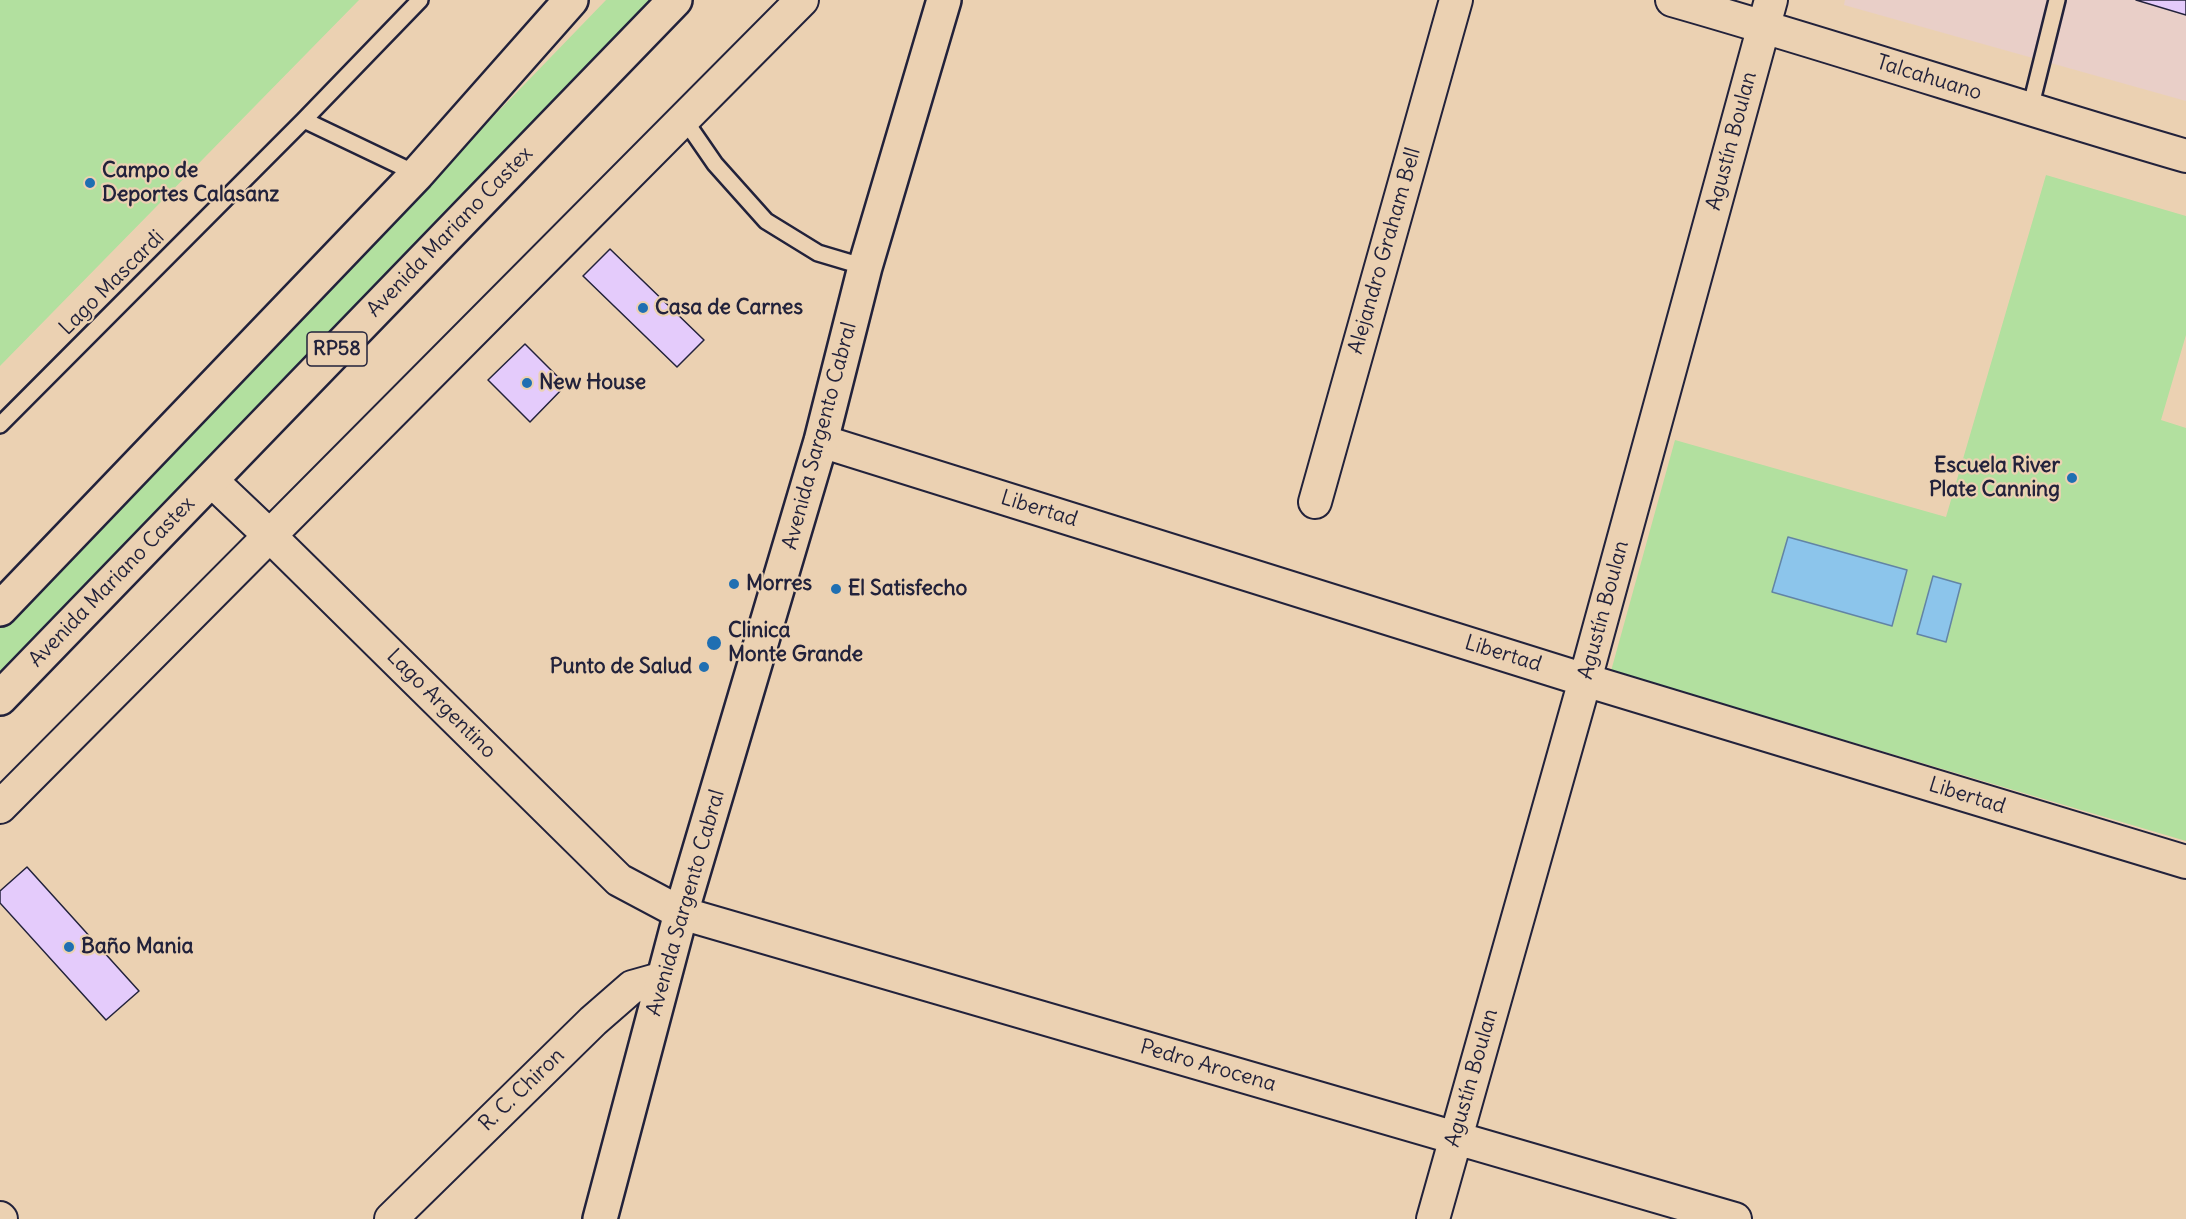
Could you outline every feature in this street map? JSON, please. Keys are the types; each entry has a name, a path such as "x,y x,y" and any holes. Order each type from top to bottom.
{"main road":[{"name":"Avenida Mariano Castex","path":"0,698 675,0"},
{"name":"Avenida Sargento Cabral","path":"600,1219 681,913 821,441 865,267 944,0"},
{"name":"RP58","path":"0,609 417,174 561,6"}],"street":[{"path":"0,807 802,0"},
{"name":"Alejandro Graham Bell","path":"1315,502 1456,0"},
{"name":"Talcahuano","path":"1672,0 1767,13 2030,109 2186,156"},
{"name":"Agustín Boulan","path":"1433,1219 1585,680 1767,13"},
{"name":"Libertad","path":"821,441 1585,680 2186,862"},
{"name":"Lago Argentino","path":"211,480 619,880 681,913"},
{"name":"Pedro Arocena","path":"681,913 1735,1219"},
{"name":"R. C. Chiron","path":"391,1219 609,1007 632,987 664,978"}],"lane":[{"name":"Lago Mascardi","path":"0,425 304,120 420,0"},
{"path":"2030,109 2057,0"},
{"path":"684,119 715,164 766,221 818,253 865,267"},
{"path":"304,120 417,174"}],"shaded area":[{"path":"1845,0 2186,0 2186,101 1844,5"}],"green space":[{"name":"Campo de Deportes Calasanz","path":"0,0 359,0 0,366"},
{"path":"606,0 655,0 0,677 0,627"},
{"name":"Escuela River Plate Canning","path":"2046,175 2186,216 2186,335 2161,420 2186,428 2186,841 1611,671 1675,440 1946,517"}],"water":[{"path":"1788,537 1907,570 1892,626 1772,592"},
{"path":"1933,576 1961,584 1946,642 1917,634"}],"building":[{"path":"2136,0 2186,0 2186,15"},
{"name":"Casa de Carnes","path":"610,249 704,340 677,367 583,276"},
{"name":"New House","path":"525,344 566,385 530,422 488,380"},
{"name":"Baño Mania","path":"27,867 139,991 106,1020 0,903 0,891"}],"place":[{"name":"Campo de Deportes Calasanz","path":"90,183"},
{"name":"Casa de Carnes","path":"643,308"},
{"name":"New House","path":"527,383"},
{"name":"Escuela River Plate Canning","path":"2072,478"},
{"name":"Morres","path":"734,584"},
{"name":"El Satisfecho","path":"836,589"},
{"name":"Clinica Monte Grande","path":"714,643"},
{"name":"Punto de Salud","path":"704,667"},
{"name":"Baño Mania","path":"69,947"}]}
